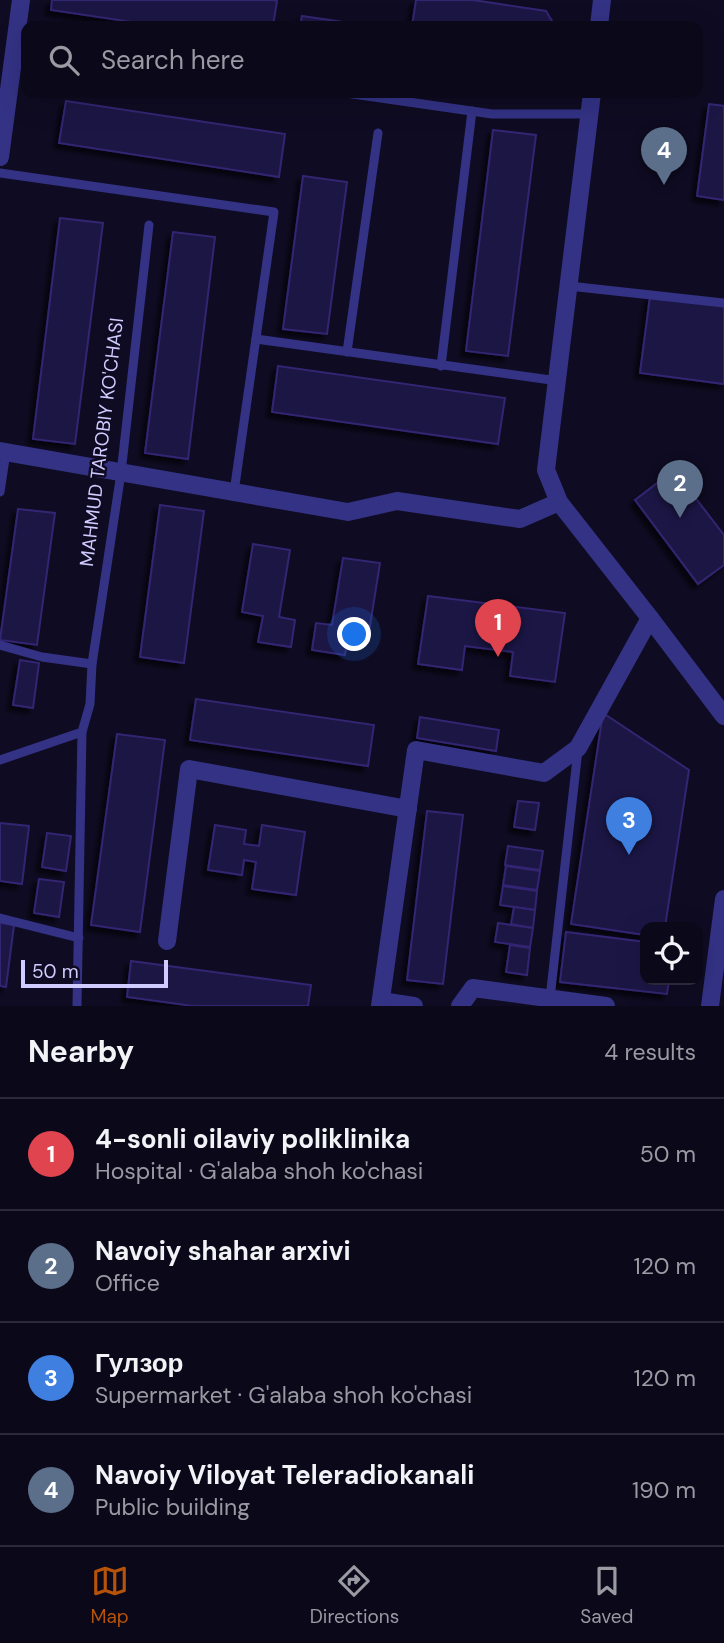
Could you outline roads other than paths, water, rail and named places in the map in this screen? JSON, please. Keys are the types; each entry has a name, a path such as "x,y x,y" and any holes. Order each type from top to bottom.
{"street":[{"path":"0,156 21,46 21,0"},
{"path":"600,21 602,0"},
{"path":"592,98 546,470 559,502 724,716"},
{"path":"3,452 348,512 397,501 520,519 559,502"},
{"path":"414,1006 380,1003 416,750 544,773 578,748 650,618"},
{"path":"167,941 189,769 408,809"},
{"path":"710,1006 724,899"},
{"path":"460,1006 473,988 606,1006"}],"lane":[{"path":"381,98 492,114 590,114"},
{"path":"441,366 472,111"},
{"path":"347,352 377,133"},
{"path":"0,173 274,212 234,492"},
{"name":"MAHMUD TAROBIY KO'CHASI","path":"77,1006 82,732 90,704 92,664 121,473 149,225"},
{"path":"569,286 724,303"},
{"path":"256,339 558,381"},
{"path":"0,492 3,452"},
{"path":"0,645 42,657 92,664"},
{"path":"0,760 82,732"},
{"path":"550,998 578,748"},
{"path":"0,918 79,938"}],"place":[{"name":"Navoiy Viloyat Teleradiokanali","path":"664,185"},
{"name":"Navoiy shahar arxivi","path":"680,518"},
{"name":"4-sonli oilaviy poliklinika","path":"498,657"},
{"name":"Гулзор","path":"629,855"}]}
